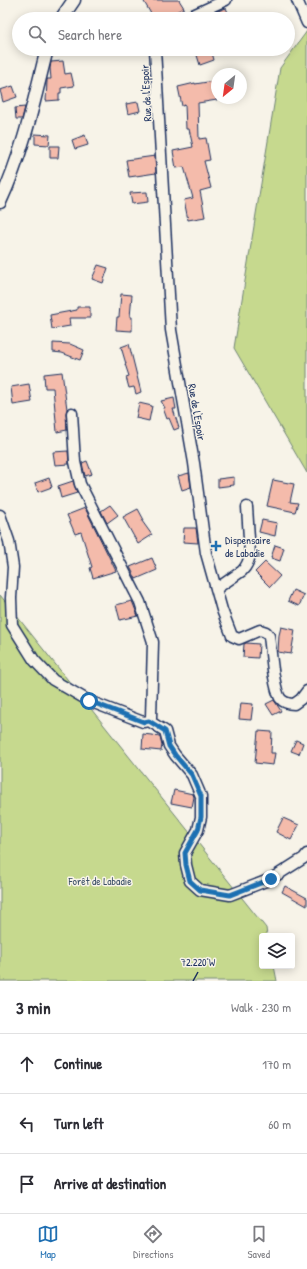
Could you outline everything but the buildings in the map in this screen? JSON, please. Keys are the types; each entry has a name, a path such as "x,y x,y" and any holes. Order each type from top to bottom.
{"street":[{"path":"66,12 74,0"},
{"path":"199,12 226,0"},
{"path":"297,0 307,23"},
{"path":"0,202 28,127 45,56"},
{"name":"Rue de l'Espoir","path":"155,56 171,330 194,463 206,553 222,610 232,636 241,639 260,630 264,631 268,634 275,680 280,697 289,704 294,704 301,699 307,691"},
{"path":"72,413 75,462 80,484 140,602 153,642 151,718 149,721"},
{"path":"216,588 242,571 249,560 250,554 246,507"},
{"path":"0,515 9,541 13,567 11,598 12,625 34,660 53,680 89,701 144,722 149,721 165,731 169,746 192,775 201,796 201,817 198,830 185,853 190,881 200,890 230,895 271,879 304,858 307,854"}],"green space":[{"path":"307,31 307,473 234,348 280,68 289,56 295,56 295,47"},
{"name":"Forêt de Labadie","path":"0,595 266,928 267,933 259,933 259,969 275,969 277,981 0,981"}],"place":[{"name":"Dispensaire de Labadie","path":"216,546"}],"route":[{"path":"89,701 144,722 149,721 165,731 169,746 192,775 201,796 201,817 198,830 185,853 190,881 200,890 230,895 271,879"}]}
